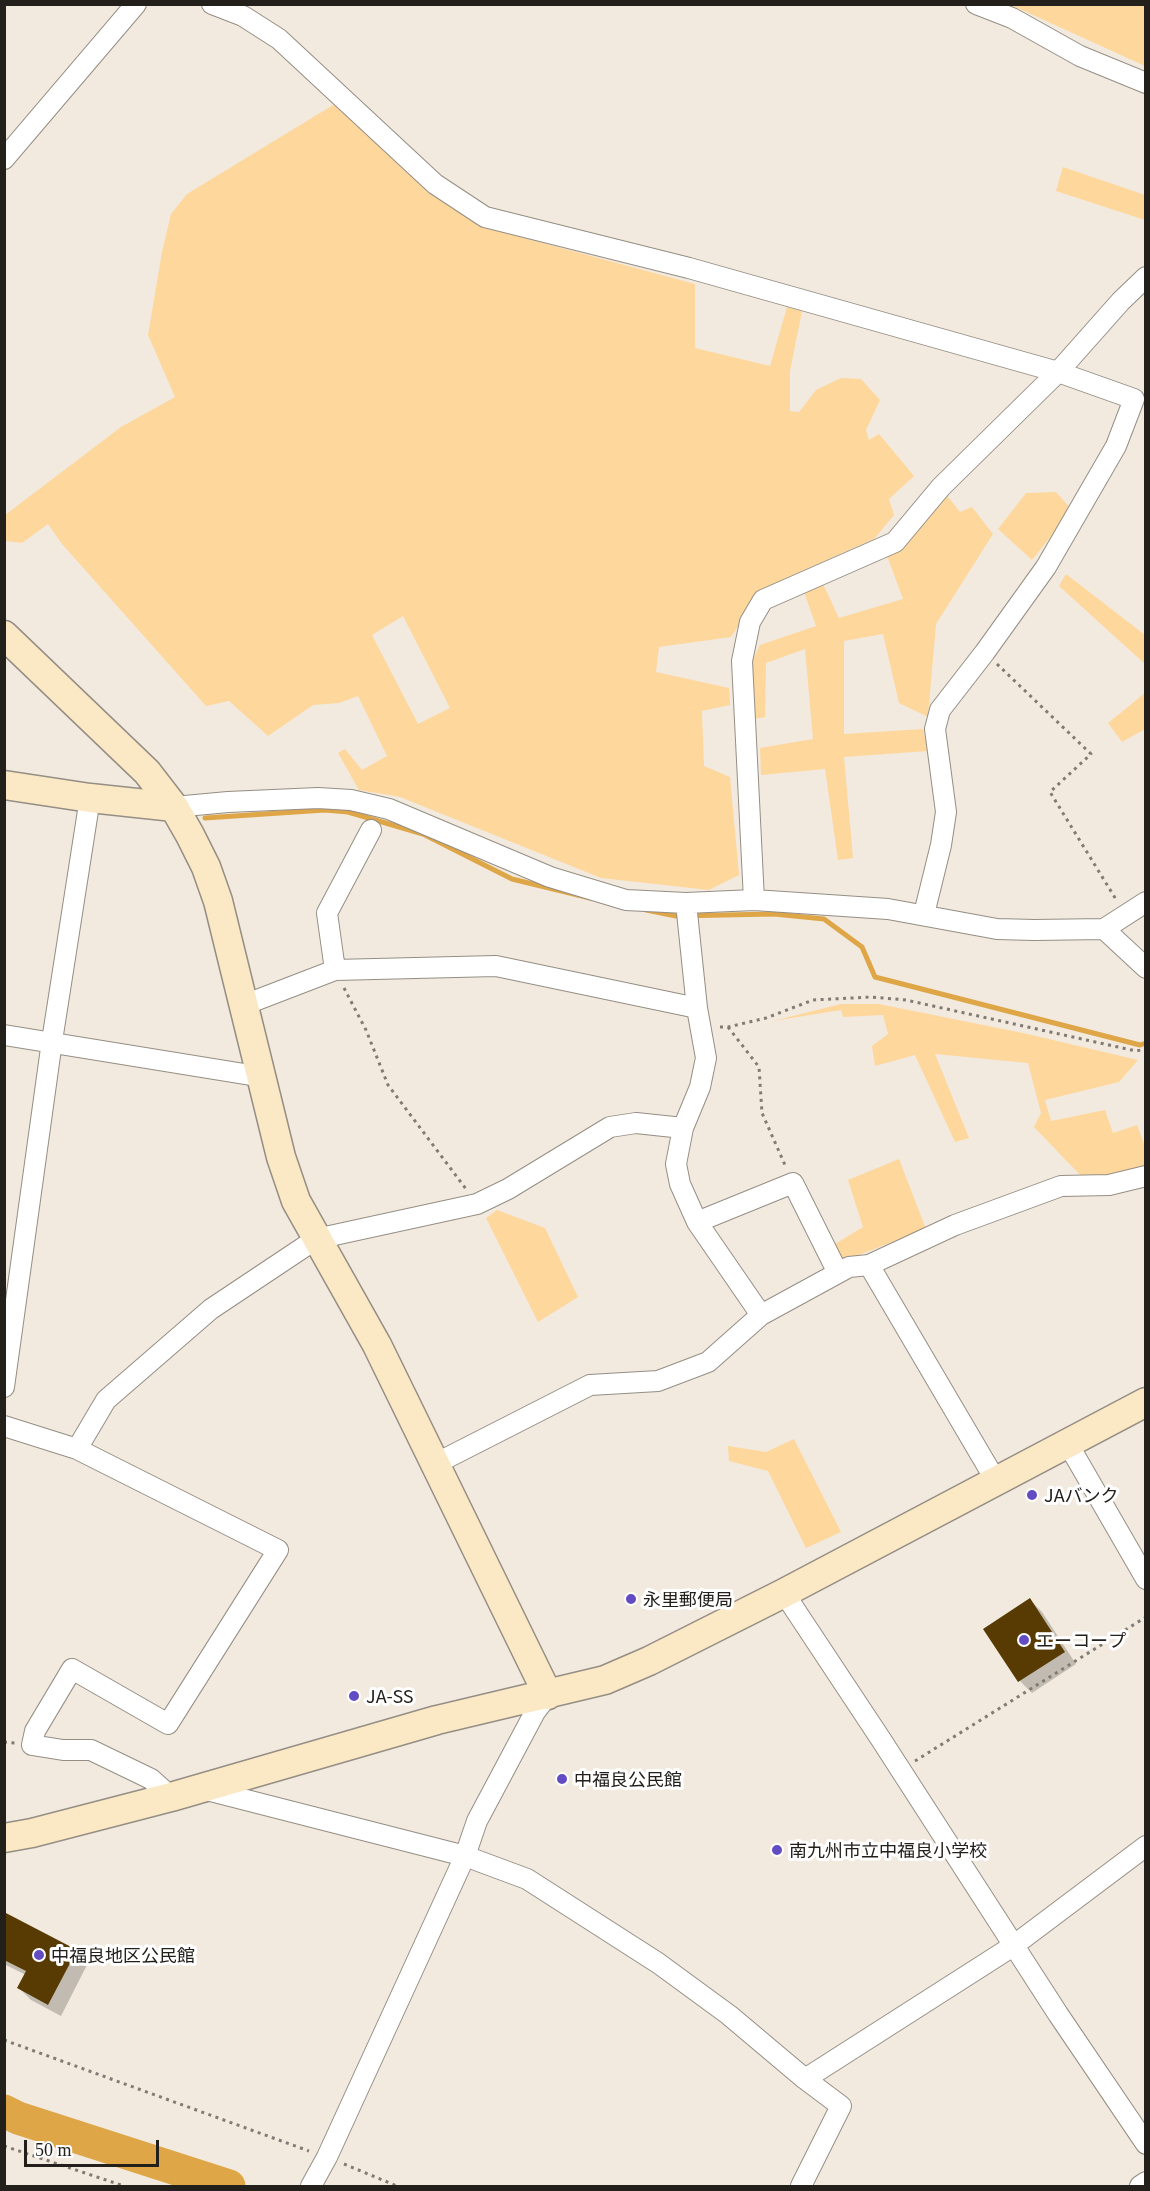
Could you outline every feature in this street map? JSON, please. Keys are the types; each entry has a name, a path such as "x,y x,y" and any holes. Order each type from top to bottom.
{"street":[{"path":"4,159 136,4"},
{"path":"212,4 249,10 435,184 485,217 689,268 1058,372 1140,401 1046,567 940,710 935,729 946,812 941,845 924,914"},
{"path":"976,4 1012,18 1080,56 1146,83"},
{"path":"754,900 742,661 750,621 763,600 895,542 941,488 1058,372 1120,301 1146,277"},
{"path":"4,635 147,772 174,807 206,867 218,901 281,1157 296,1201 377,1345 548,1695"},
{"path":"4,785 90,798 174,807 318,798 351,800 389,809 550,877 626,900 686,913 754,900 888,909 997,928 1104,930 1146,902"},
{"path":"4,1388 51,1041 90,798"},
{"path":"335,970 327,913 371,830"},
{"path":"686,913 706,1058 700,1087 683,1128 676,1164 680,1184 697,1222 761,1315"},
{"path":"1104,930 1146,968"},
{"path":"244,1005 335,970 496,966 699,1017"},
{"path":"4,1035 263,1077"},
{"path":"77,1449 106,1400 211,1309 316,1239 477,1204 508,1189 610,1127 636,1123 683,1128"},
{"path":"435,1464 590,1385 658,1382 708,1362 761,1315 849,1267 869,1265 955,1225 1061,1186 1109,1185 1146,1176"},
{"path":"697,1222 793,1183 838,1273"},
{"path":"869,1265 996,1481"},
{"path":"4,1838 32,1833 171,1797 437,1720 548,1695 614,1677 784,1593 1146,1401"},
{"path":"4,1426 77,1449 278,1550 168,1724 72,1669 35,1731 32,1745 63,1750 91,1750 151,1779 171,1797"},
{"path":"1068,1443 1146,1580"},
{"path":"784,1593 901,1770 1013,1946 1146,2144"},
{"path":"311,2187 327,2157 465,1856 482,1811 535,1712 548,1695"},
{"path":"201,1788 465,1856 527,1879 658,1963 729,2015 841,2106 801,2187"},
{"path":"805,2079 1013,1946 1146,1846"},
{"path":"1140,2187 1146,2182"}],"path":[{"path":"985,652 1092,754 1050,792 1126,915"},
{"path":"335,970 366,1030 388,1086 477,1204"},
{"path":"699,1017 728,1027 766,1018 813,1000 871,997 906,1000 1136,1051 1146,1049"},
{"path":"728,1027 759,1067 762,1113 793,1183"},
{"path":"901,1770 1146,1617"},
{"path":"4,2040 327,2157 397,2187"},
{"path":"4,2146 124,2187"}],"shaded area":[{"path":"1011,5 1145,5 1145,66"},
{"path":"338,102 457,210 483,227 695,284 695,348 770,366 787,307 802,311 790,371 790,411 799,412 816,390 841,378 861,379 880,400 866,430 869,440 879,434 914,476 889,499 894,515 874,539 784,579 760,593 731,637 659,647 656,672 729,688 730,705 702,711 704,766 730,777 739,875 709,890 601,878 400,797 359,790 338,753 345,749 362,770 387,756 358,696 339,703 313,705 268,736 229,701 206,706 62,544 48,524 22,543 5,541 5,515 121,427 175,397 148,335 171,214 187,194","holes":["403,616 450,708 418,724 372,635"]},
{"path":"1063,167 1145,195 1145,220 1056,191"},
{"path":"1056,492 1072,510 1032,560 998,529 1026,493"},
{"path":"945,493 960,512 972,507 993,534 936,624 928,717 899,703 883,634 844,641 844,734 923,729 928,751 844,757 853,858 838,860 825,769 761,775 760,748 813,739 805,649 766,663 765,717 754,719 750,666 760,645 816,626 804,592 823,584 839,618 903,599 887,556"},
{"path":"1066,574 1145,635 1145,664 1059,586"},
{"path":"1145,693 1145,729 1122,742 1108,723"},
{"path":"841,1004 879,1004 1023,1033 1138,1060 1119,1082 1045,1100 1051,1121 1105,1110 1113,1133 1137,1125 1145,1147 1145,1169 1083,1178 1034,1127 1041,1113 1028,1063 935,1054 969,1138 955,1142 915,1055 875,1066 872,1046 888,1034 883,1015 843,1017 841,1010 773,1021"},
{"path":"899,1159 926,1229 843,1261 835,1244 863,1227 848,1180"},
{"path":"497,1210 545,1228 578,1297 538,1322 486,1218"},
{"path":"794,1439 841,1532 806,1548 768,1471 729,1461 728,1446 766,1452"}],"building":[{"name":"エーコープ","path":"1030,1598 1065,1652 1018,1682 983,1629"},
{"name":"中福良地区公民館","path":"4,1912 77,1950 48,2005 17,1988 26,1971 4,1960"}],"waterway":[{"path":"205,818 325,810 348,812 423,834 512,879 590,898"},
{"path":"646,910 676,916 774,914 824,919 862,947 875,977 1140,1045 1146,1043"},
{"path":"4,2111 18,2118 229,2186"}],"place":[{"name":"JAバンク","path":"1032,1495"},
{"name":"永里郵便局","path":"631,1599"},
{"name":"エーコープ","path":"1024,1640"},
{"name":"JA-SS","path":"354,1696"},
{"name":"中福良公民館","path":"562,1779"},
{"name":"南九州市立中福良小学校","path":"777,1850"},
{"name":"中福良地区公民館","path":"39,1955"}]}
